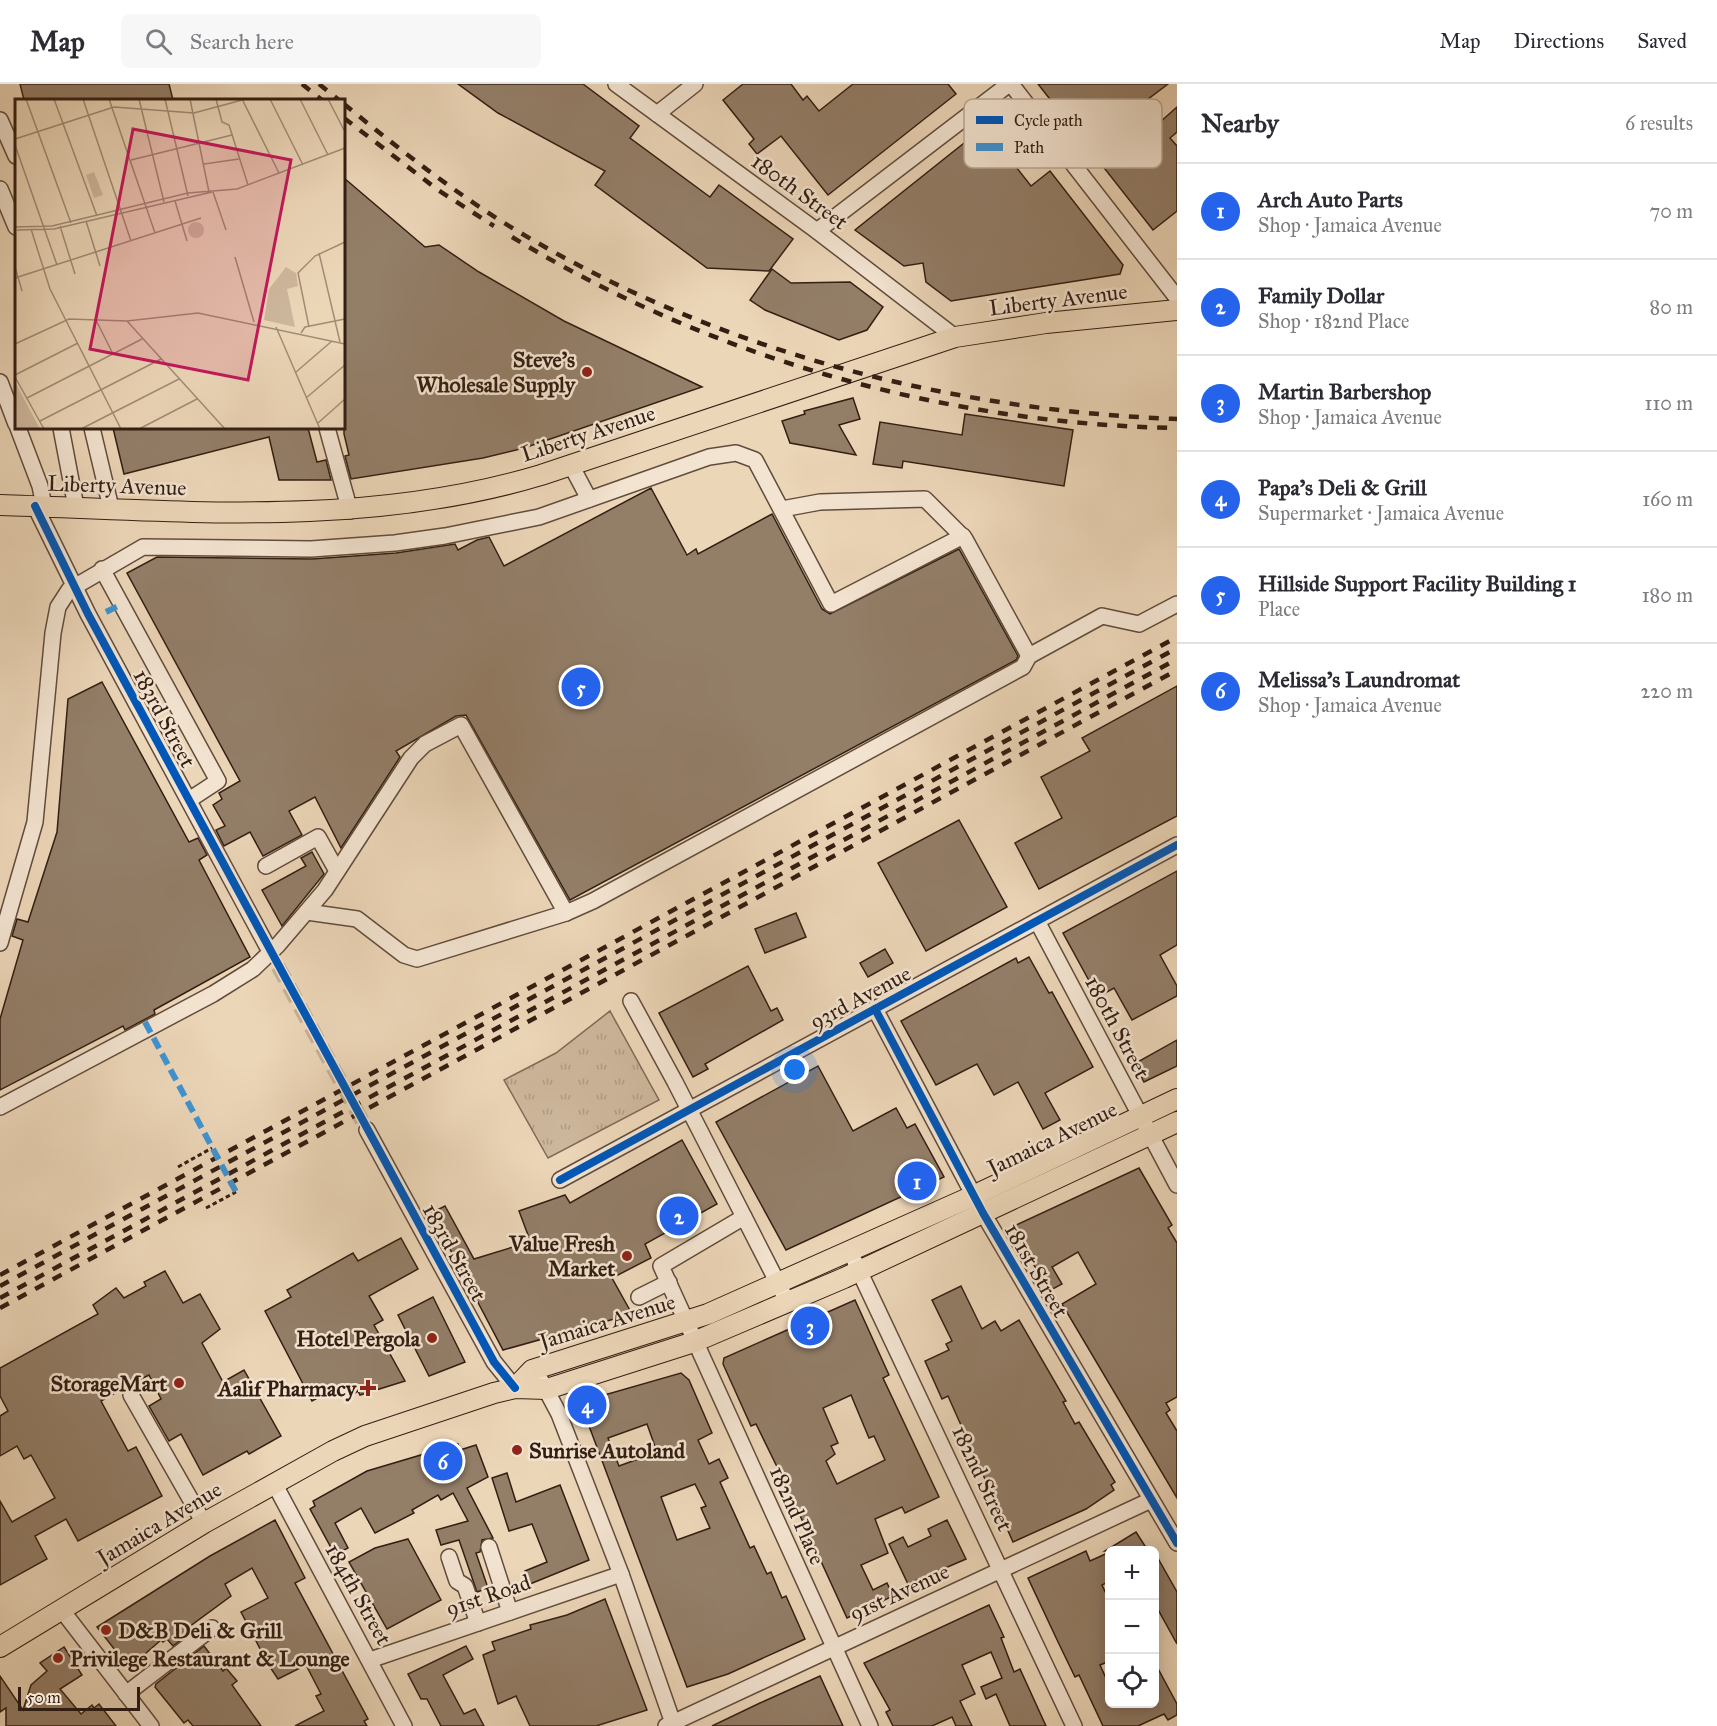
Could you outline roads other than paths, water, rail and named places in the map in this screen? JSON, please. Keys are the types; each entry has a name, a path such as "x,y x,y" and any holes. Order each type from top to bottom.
{"main road":[{"name":"Liberty Avenue","path":"0,505 269,513 350,511 408,505 481,491 571,465 955,337 1046,323 1177,310"},
{"name":"Jamaica Avenue","path":"0,1647 204,1523 278,1491 365,1436 515,1388 546,1389 694,1342 788,1303 860,1271 1139,1116 1177,1099"},
{"name":"Jamaica Avenue","path":"515,1388 532,1370 686,1322 850,1251 978,1204 1149,1136 1177,1122"}],"street":[{"name":"180th Street","path":"616,84 817,231 955,337"},
{"path":"657,114 695,84"},
{"path":"990,99 1010,84 1022,99"},
{"path":"817,231 964,119"},
{"path":"0,120 15,154"},
{"path":"1076,168 1177,298"},
{"path":"0,189 15,225"},
{"name":"183rd Street","path":"0,382 15,421"},
{"name":"183rd Street","path":"18,429 40,486 39,506 74,587 267,946"},
{"path":"61,429 76,507"},
{"path":"92,429 111,508"},
{"path":"327,429 350,511"},
{"path":"0,943 35,822 54,620 62,598 74,587 143,547 311,549 419,540 519,522 710,457 736,453 754,460 831,604 963,536"},
{"path":"571,465 589,499"},
{"path":"782,509 820,502 925,499 963,536 1029,656"},
{"path":"102,569 219,781 189,800"},
{"path":"307,912 357,919 404,955 417,959 566,913 593,901 1023,667 1029,656 1102,616 1139,624 1177,604"},
{"path":"0,1107 239,979 265,958 307,912 337,871 411,758 425,744 460,725 566,913"},
{"path":"266,866 318,837 337,871"},
{"name":"93rd Avenue","path":"560,1180 1177,845"},
{"name":"180th Street","path":"1037,921 1177,1185"},
{"path":"631,1001 788,1303"},
{"name":"181st Street","path":"875,1009 978,1204 1177,1543"},
{"name":"183rd Street","path":"367,1130 494,1362 515,1388"},
{"path":"639,1297 669,1282 662,1266 744,1217"},
{"name":"182nd Street","path":"850,1251 1074,1726"},
{"name":"182nd Place","path":"669,1282 694,1342 870,1726"},
{"path":"532,1370 546,1389 559,1414 621,1574 671,1725"},
{"path":"131,1395 204,1523"},
{"name":"184th Street","path":"278,1491 404,1726"},
{"name":"91st Avenue","path":"671,1725 833,1647 1151,1500"},
{"path":"489,1547 510,1612"},
{"path":"449,1557 457,1581 465,1586 478,1623"},
{"name":"91st Road","path":"370,1660 621,1574"},
{"path":"61,1609 151,1726"},
{"path":"126,1694 212,1628"}],"tunnel":[{"path":"267,946 367,1130"}],"railway":[{"path":"302,84 321,99"},
{"path":"319,84 338,99"},
{"path":"345,105 421,165 501,221 579,265 659,304 741,337 826,364 912,386 1000,402 1088,413 1177,419"},
{"path":"345,119 438,190 494,226"},
{"path":"512,237 588,280 667,317 749,350 832,376 917,398 1003,413 1090,424 1177,428"},
{"path":"0,1275 1177,637"},
{"path":"0,1286 1177,648"},
{"path":"0,1298 1177,659"},
{"path":"0,1308 1177,670"}],"place":[{"name":"Steve's Wholesale Supply","path":"587,372"},
{"name":"Hillside Support Facility Building 1","path":"581,687"},
{"name":"Arch Auto Parts","path":"917,1181"},
{"name":"Family Dollar","path":"679,1216"},
{"name":"Value Fresh Market","path":"627,1256"},
{"name":"Martin Barbershop","path":"810,1326"},
{"name":"Hotel Pergola","path":"432,1338"},
{"name":"StorageMart","path":"179,1383"},
{"name":"Aalif Pharmacy","path":"368,1388"},
{"name":"Papa's Deli & Grill","path":"587,1405"},
{"name":"Sunrise Autoland","path":"517,1450"},
{"name":"Melissa's Laundromat","path":"443,1461"},
{"name":"D&B Deli & Grill","path":"106,1630"},
{"name":"Privilege Restaurant & Lounge","path":"58,1658"}]}
